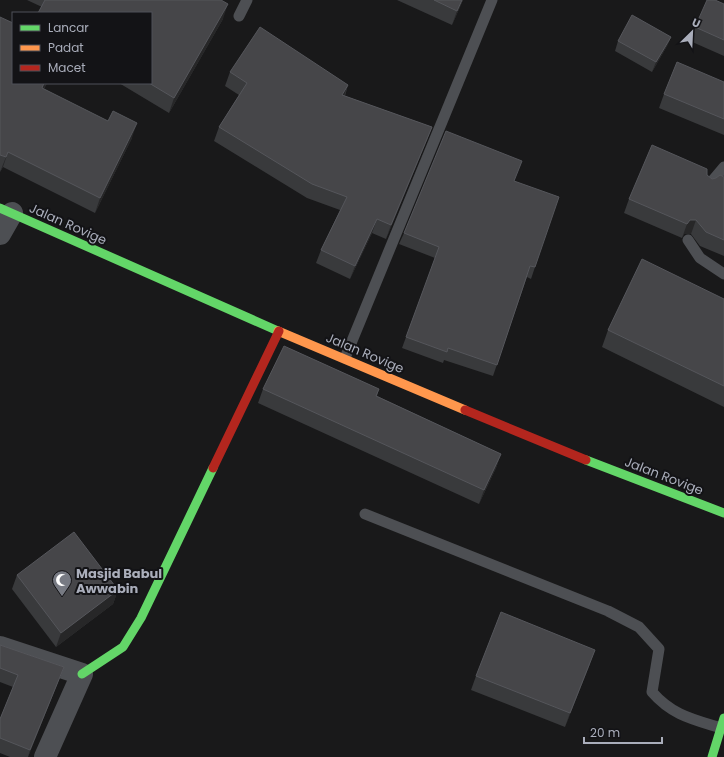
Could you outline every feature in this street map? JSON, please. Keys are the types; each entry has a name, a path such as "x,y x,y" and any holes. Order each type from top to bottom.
{"street":[{"name":"Jalan Rovige","path":"6,210 279,331 537,441 724,513"},
{"path":"0,234 6,210"},
{"path":"45,757 82,674 123,647 141,618 279,331"},
{"path":"0,647 82,674"},
{"path":"712,757 722,723"}],"lane":[{"path":"239,16 247,0"},
{"path":"345,358 492,0"},
{"path":"708,186 724,167"},
{"path":"688,240 700,258 724,274"},
{"path":"365,514 608,611 639,627 659,649 652,692 662,704 681,716 722,723"}],"building":[{"path":"45,0 221,0 228,4 174,98 151,84 152,84 152,12 39,12"},
{"path":"434,0 462,0 457,11"},
{"path":"707,0 715,0 724,4 724,40 695,27"},
{"path":"632,15 671,37 656,62 618,41"},
{"path":"0,17 12,23 12,84 44,84 42,88 108,121 113,111 137,123 100,198 8,152 6,157 0,155"},
{"path":"260,27 348,85 342,95 432,127 391,225 377,219 355,266 321,250 347,197 312,184 219,127 247,83 230,72"},
{"path":"677,62 724,82 724,119 664,94"},
{"path":"446,131 522,161 514,181 559,197 535,267 530,266 497,365 448,348 447,352 406,337 439,247 404,233"},
{"path":"652,145 707,169 707,175 712,179 720,175 724,177 724,240 706,232 696,220 690,220 687,224 629,199"},
{"path":"642,259 724,299 724,386 608,330"},
{"path":"284,346 379,389 376,396 501,454 484,490 263,389"},
{"name":"Masjid Babul Awwabin","path":"74,532 118,590 61,633 17,575"},
{"path":"501,612 595,650 570,713 476,676"},
{"path":"0,645 64,667 30,750 0,738 0,719 18,675 0,668"}],"traffic: fast":[{"path":"0,208 278,331"},
{"path":"586,460 724,513"},
{"path":"82,674 123,647 141,618 213,468"},
{"path":"712,757 724,718"}],"traffic: slow":[{"path":"278,331 465,410"}],"traffic: jam":[{"path":"213,468 279,331"},
{"path":"465,410 586,460"}],"place":[{"name":"Masjid Babul Awwabin","path":"62,597"}]}
